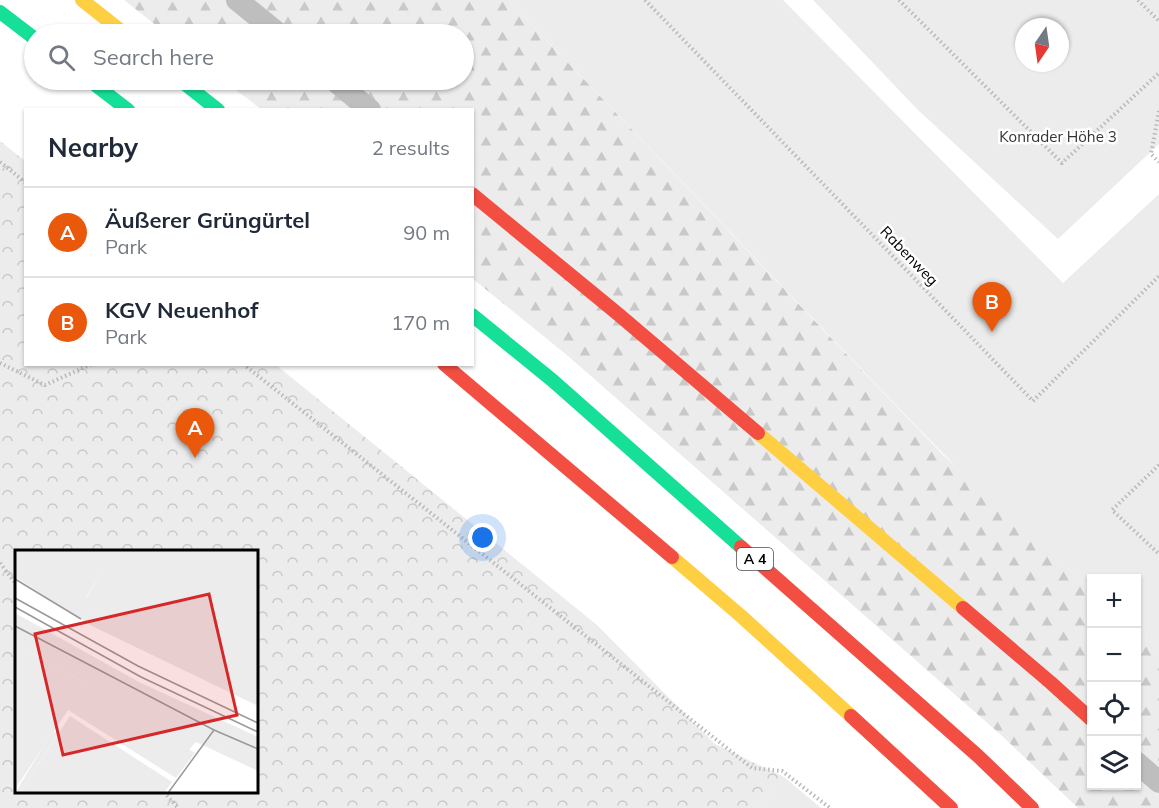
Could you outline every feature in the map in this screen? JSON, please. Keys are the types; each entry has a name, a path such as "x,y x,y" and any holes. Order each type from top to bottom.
{"main road":[{"path":"82,0 112,24"},
{"path":"0,12 24,30"},
{"path":"102,90 125,108"},
{"path":"193,90 215,108"},
{"path":"474,196 618,314 1087,715"},
{"name":"A 4","path":"474,317 552,380 969,748 1032,808"},
{"path":"446,366 741,616 951,808"}],"street":[{"path":"237,0 267,24"},
{"path":"346,90 368,108"},
{"path":"1141,766 1159,782"}],"path":[{"name":"Rabenweg","path":"645,0 1033,401 1159,276"},
{"path":"899,0 1062,163 1159,73"},
{"path":"1138,0 1159,21"},
{"path":"1159,111 1151,154 1159,162"},
{"path":"0,162 24,181"},
{"path":"0,363 45,385 88,366"},
{"path":"246,366 752,768 782,771 830,808"},
{"path":"1159,465 1112,510 1159,554"},
{"path":"0,563 15,583"},
{"path":"165,793 178,808"}],"green space":[{"path":"124,0 508,0 943,455 1087,586 1087,790 1141,790 1141,635 1159,651 1159,808 1078,808 1000,734 568,356 474,280 474,108 260,108 236,90 474,90 474,24 154,24"},
{"path":"508,0 783,0 1063,283 1159,194 1159,651 1141,635 1141,574 1087,574 1087,586 970,481"},
{"name":"Konrader Höhe 3","path":"813,0 1159,0 1159,144 1058,239 918,110"},
{"path":"0,141 24,160 24,366 277,366 597,625 715,744 784,777 754,808 0,808"},
{"path":"784,777 821,808 754,808"}],"traffic: fast":[{"path":"0,12 24,30"},
{"path":"102,90 125,108"},
{"path":"193,90 215,108"},
{"path":"474,317 552,380 741,547"}],"traffic: slow":[{"path":"82,0 112,24"},
{"path":"758,433 963,608"},
{"path":"672,557 851,716"}],"traffic: jam":[{"path":"474,196 758,433"},
{"path":"446,366 672,557"},
{"path":"741,547 978,756 1032,808"},
{"path":"963,608 1087,715"},
{"path":"851,716 951,808"}],"place":[{"name":"KGV Neuenhof","path":"992,332"},
{"name":"Äußerer Grüngürtel","path":"195,458"}]}
